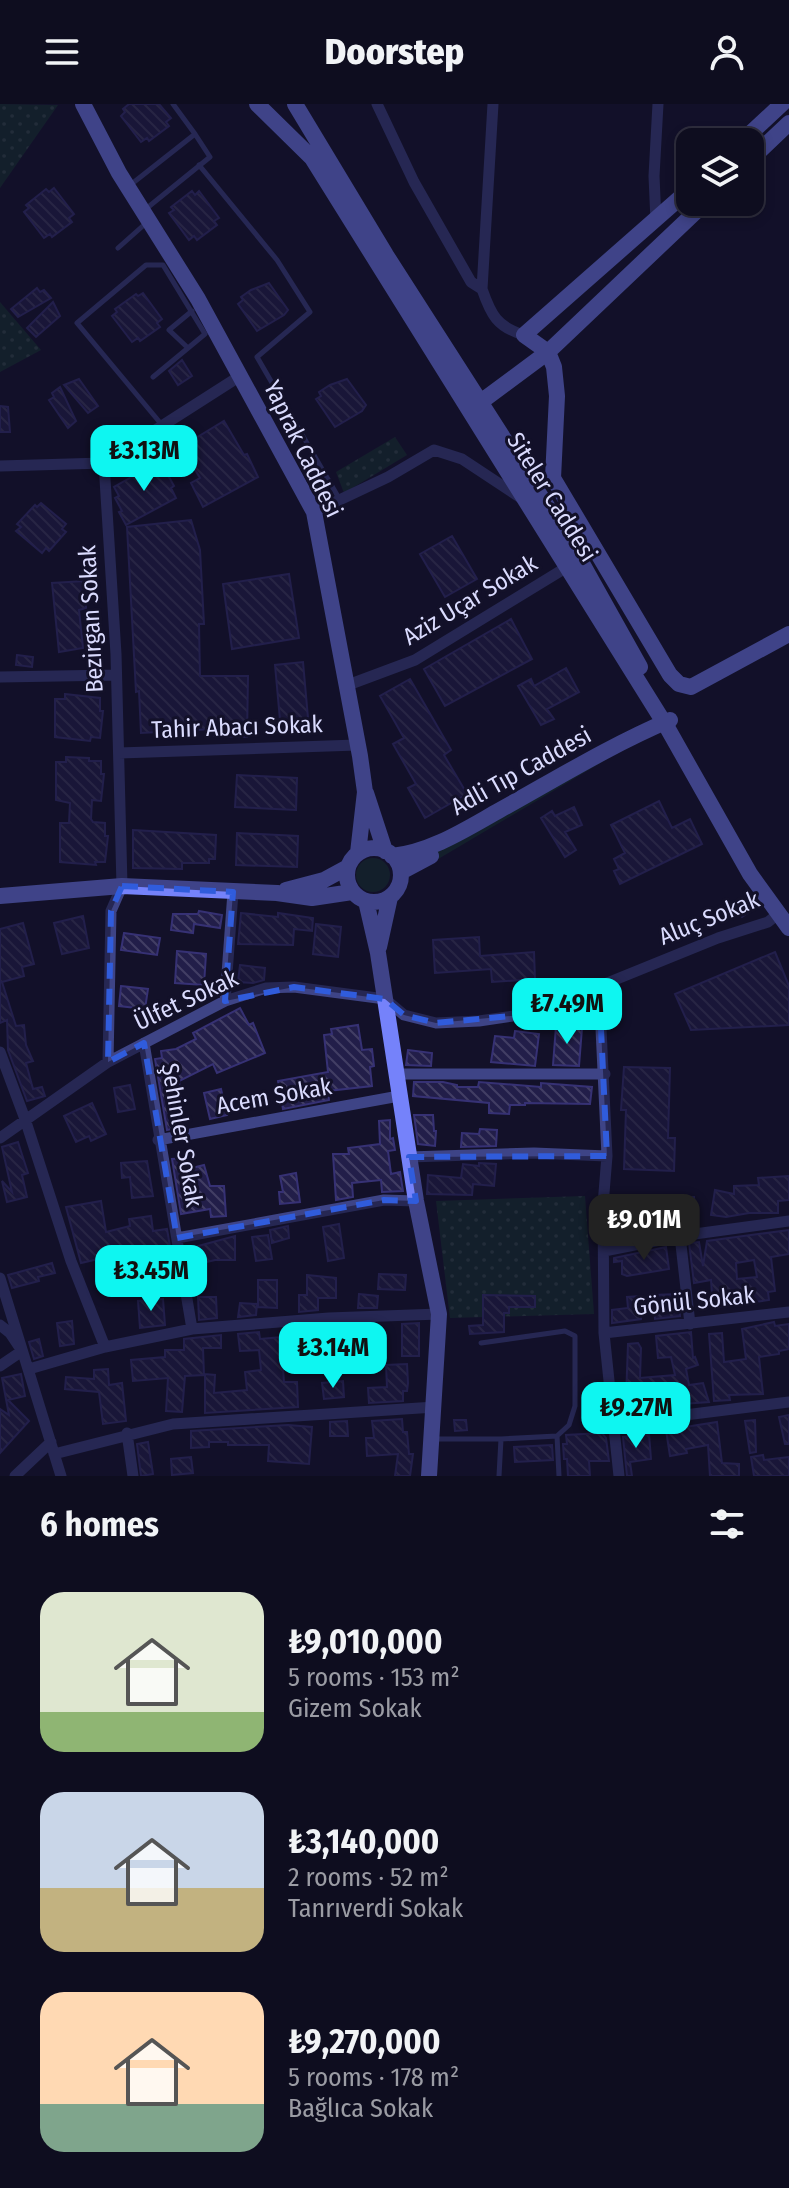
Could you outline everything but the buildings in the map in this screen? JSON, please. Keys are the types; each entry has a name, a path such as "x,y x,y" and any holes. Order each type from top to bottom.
{"street":[{"name":"Yaprak Caddesi","path":"83,104 128,187 198,299 314,512 348,685 365,792 353,860"},
{"name":"Siteler Caddesi","path":"257,104 312,158 567,567 669,724"},
{"name":"Siteler Caddesi","path":"295,104 386,255 570,542 750,874 783,914 789,928"},
{"path":"377,104 414,182 471,282 482,289"},
{"path":"493,104 482,289 490,312 506,330 524,335 548,352 554,367 557,396 553,478 670,675 679,684 691,687 789,634"},
{"path":"656,221 654,176 658,104"},
{"path":"756,128 782,104"},
{"path":"764,147 789,123"},
{"path":"524,335 676,202"},
{"path":"482,401 548,352 691,216"},
{"path":"0,466 104,463 240,376"},
{"path":"314,512 434,450 462,459 528,503"},
{"name":"Bezirgan Sokak","path":"104,463 116,675 122,886 111,911 108,1062"},
{"name":"Aziz Uçar Sokak","path":"348,685 415,660 567,567"},
{"path":"0,677 116,675"},
{"name":"Adli Tıp Caddesi","path":"277,893 324,880 366,849 389,854 415,854 669,724"},
{"name":"Adli Tıp Caddesi","path":"401,872 669,724"},
{"name":"Tahir Abacı Sokak","path":"119,753 357,745"},
{"path":"365,792 389,854 401,872 400,882 390,897 378,953"},
{"path":"353,860 347,875 359,896 378,953 416,1201 439,1314 429,1476"},
{"name":"Adli Tıp Caddesi","path":"0,896 122,886 277,893 312,898 359,896 383,901 390,897"},
{"path":"225,1001 233,892"},
{"name":"Aluç Sokak","path":"385,999 404,1015 436,1023 520,1015 783,914"},
{"path":"599,986 607,1156 603,1205 604,1333 619,1476"},
{"name":"Ülfet Sokak","path":"0,1138 108,1062 225,1001 266,988 294,987 385,999"},
{"name":"Şehinler Sokak","path":"144,1043 192,1329"},
{"path":"0,1052 71,1261 105,1347"},
{"path":"395,1074 605,1074"},
{"name":"Acem Sokak","path":"158,1140 399,1096"},
{"path":"409,1157 534,1153 607,1156"},
{"path":"177,1238 384,1200 416,1201"},
{"path":"604,1251 680,1236 789,1221"},
{"path":"680,1236 690,1324"},
{"path":"0,1278 61,1476"},
{"name":"Gönül Sokak","path":"604,1333 789,1312"},
{"path":"29,1369 105,1347 192,1329 329,1318 439,1314"},
{"path":"0,1325 10,1333 22,1351"},
{"path":"0,1366 22,1351"},
{"path":"613,1424 789,1402"},
{"path":"15,1476 53,1448 173,1424 435,1407"},
{"path":"127,1433 133,1476"}],"lane":[{"path":"118,248 146,216 210,157 173,104"},
{"path":"128,187 195,134"},
{"path":"199,165 277,260 310,312 257,357 340,501"},
{"path":"153,377 205,334 163,265 146,265 77,323 163,426"},
{"path":"188,348 169,330 192,311"},
{"path":"432,1439 557,1436 569,1425 575,1406 575,1336 565,1331 481,1343"},
{"path":"557,1436 559,1476"},
{"path":"499,1476 501,1439"}],"highlighted area":[{"path":"122,886 233,892 225,1001 294,987 385,999 404,1015 436,1023 520,1015 599,986 607,1156 409,1157 416,1201 384,1200 177,1238 144,1043 108,1062 111,911"}],"green space":[{"path":"0,104 58,105 0,188"},
{"path":"0,302 41,350 0,372"},
{"path":"395,437 407,455 344,493 336,472"},
{"path":"614,755 423,868 419,859"},
{"path":"373,858 385,863 390,875 385,887 373,892 361,887 356,875 361,863"},
{"path":"585,1196 594,1314 450,1318 436,1201"}]}
